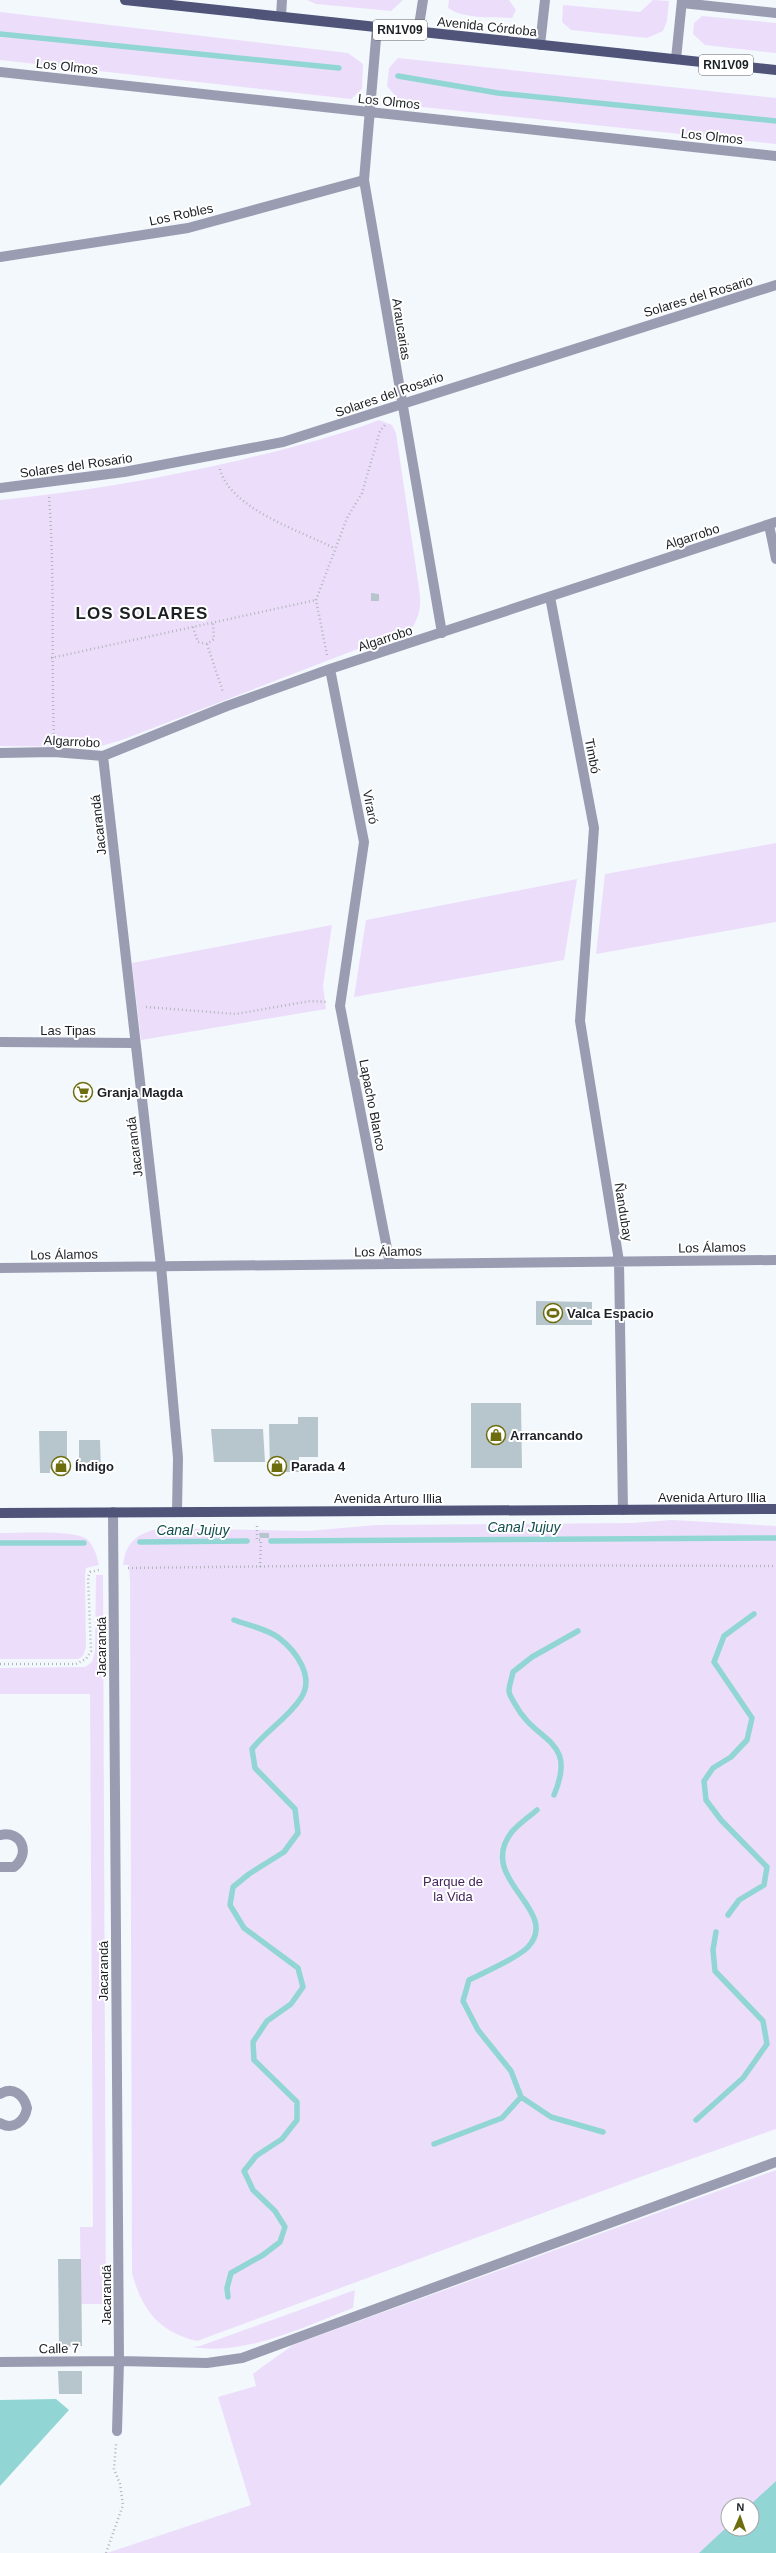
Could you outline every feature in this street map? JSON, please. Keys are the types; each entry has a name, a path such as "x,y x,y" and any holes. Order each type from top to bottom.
{"main road":[{"name":"Avenida Córdoba","path":"125,0 776,70"},
{"name":"Avenida Arturo Illia","path":"0,1513 776,1509"}],"street":[{"path":"281,16 282,0"},
{"path":"418,32 423,0"},
{"path":"540,45 545,0"},
{"path":"676,59 682,1 776,13"},
{"name":"Araucarias","path":"377,27 371,112 364,180 401,404 442,633"},
{"name":"Los Olmos","path":"0,72 776,156"},
{"name":"Los Robles","path":"0,257 188,228 364,180"},
{"name":"Solares del Rosario","path":"0,488 48,483 217,455 283,442 776,285"},
{"path":"773,524 776,559"},
{"name":"Algarrobo","path":"0,753 54,752 103,756 227,706 330,669 773,524"},
{"name":"Timbó","path":"550,597 594,828 587,920"},
{"name":"Viraró","path":"330,669 364,842 348,951"},
{"name":"Jacarandá","path":"103,756 161,1266 178,1458 177,1511"},
{"name":"Ñandubay","path":"587,920 580,1021 619,1261 623,1510"},
{"name":"Lapacho Blanco","path":"348,951 340,1006 390,1264"},
{"name":"Las Tipas","path":"0,1042 135,1043"},
{"name":"Los Álamos","path":"0,1268 776,1260"},
{"name":"Jacarandá","path":"113,1512 119,2361 117,2431"},
{"path":"0,1835 12,1834 18,1838 24,1850 19,1863 7,1868 0,1867"},
{"path":"0,2094 9,2091 16,2092 22,2096 27,2108 22,2120 17,2124 10,2126 0,2123"},
{"name":"Calle 7","path":"0,2362 119,2361 207,2363 242,2358 776,2162"}],"path":[{"path":"330,669 316,600 334,548 347,518 362,493 380,431 401,404"},
{"path":"217,455 222,476 231,491 262,514 334,548"},
{"path":"48,483 52,534 51,658 54,752"},
{"path":"51,658 316,600"},
{"path":"193,627 198,642 207,644 214,639 213,623"},
{"path":"207,644 227,706"},
{"path":"131,1010 147,1007 236,1014 310,1001 325,1001 340,1006"},
{"path":"257,1540 261,1540 260,1568"},
{"path":"0,1664 76,1664 86,1659 91,1651 88,1577 90,1572 113,1569 384,1565 776,1566"},
{"path":"106,2553 123,2506 120,2484 114,2469 117,2431"}],"green space":[{"path":"307,0 403,0 391,11 316,4"},
{"path":"449,0 509,0 516,10 512,18 470,16 454,12 448,8"},
{"path":"653,0 669,1 667,21 663,31 647,38 571,30 562,22 563,5 640,12"},
{"path":"0,12 348,53 363,64 362,89 351,99 0,60"},
{"path":"702,16 776,23 776,53 705,45 693,34 694,23"},
{"path":"398,58 776,98 776,144 403,105 387,86 389,68"},
{"path":"379,420 392,425 396,433 420,594 419,613 412,628 122,740 98,747 0,746 0,500 89,489 207,468 308,443"},
{"path":"776,843 776,922 596,954 605,874"},
{"path":"577,879 564,960 354,997 366,920"},
{"path":"332,925 323,986 326,1009 141,1040 132,963"},
{"name":"Parque de la Vida","path":"672,1520 776,1526 776,2129 643,2176 197,2341 172,2332 154,2318 147,2308 141,2298 132,2273 130,1582 129,1565 123,1565 130,1544 134,1539 161,1528 308,1531 376,1525 631,1523"},
{"path":"44,1532 78,1535 88,1540 96,1554 99,1565 86,1568 86,1647 83,1656 78,1659 0,1659 0,1533"},
{"path":"96,1575 103,1575 106,2304 81,2304 80,2227 93,2227 90,1694 0,1694 0,1668 85,1667 92,1662 95,1652"},
{"path":"776,2170 776,2553 107,2553 251,2505 218,2397 256,2386 253,2374 293,2345"},
{"path":"355,2290 353,2308 274,2338 253,2344 233,2347 212,2349 192,2347 200,2346"}],"water":[{"path":"56,2399 69,2410 0,2486 0,2400"},
{"path":"776,2481 776,2553 699,2553 720,2533 720,2537 760,2537 760,2497 759,2497"}],"building":[{"path":"371,593 379,594 379,601 371,601"},
{"path":"536,1301 592,1302 592,1325 536,1325"},
{"name":"Arrancando","path":"471,1403 521,1403 522,1468 471,1468"},
{"path":"298,1417 318,1417 318,1457 299,1457 299,1472 270,1472 269,1424 298,1424"},
{"path":"211,1429 263,1429 265,1462 214,1462"},
{"path":"39,1431 67,1431 67,1458 56,1458 56,1462 67,1462 67,1473 56,1473 56,1469 50,1469 50,1473 40,1473"},
{"path":"79,1440 100,1440 101,1472 79,1472"},
{"path":"259,1533 269,1533 269,1538 260,1538"},
{"path":"58,2259 81,2259 82,2346 59,2347"},
{"path":"58,2371 82,2371 82,2394 59,2394"}],"waterway":[{"path":"0,34 339,68"},
{"path":"398,76 498,93 776,121"},
{"name":"Canal Jujuy","path":"271,1541 776,1538"},
{"name":"Canal Jujuy","path":"140,1542 247,1541"},
{"name":"Canal Jujuy","path":"0,1543 84,1543"},
{"path":"728,1915 739,1900 764,1885 767,1867 721,1820 706,1800 704,1781 713,1768 731,1757 747,1740 752,1718 714,1662 724,1636 754,1614"},
{"path":"228,2297 227,2288 231,2273 263,2255 280,2242 285,2227 275,2211 253,2190 244,2171 256,2156 282,2139 297,2120 297,2102 254,2060 253,2042 267,2021 291,2004 303,1987 298,1968 244,1928 230,1905 233,1887 249,1874 284,1852 298,1833 295,1809 255,1768 252,1749 296,1705 305,1690 306,1682 302,1665 292,1650 285,1643 269,1632 234,1620"},
{"path":"554,1795 560,1776 561,1762 558,1752 551,1743 524,1717 510,1696 509,1689 513,1672 532,1657 578,1631"},
{"path":"434,2144 502,2118 521,2097 511,2071 478,2030 463,2001 469,1980 509,1960 523,1951 528,1947 536,1933 535,1920 510,1880 504,1865 503,1850 511,1833 537,1810"},
{"path":"696,2120 743,2078 767,2044 763,2021 715,1971 713,1950 716,1932"},
{"path":"521,2097 551,2117 603,2132"}],"place":[{"name":"Granja Magda","path":"83,1092"},
{"name":"Valca Espacio","path":"553,1313"},
{"name":"Arrancando","path":"496,1435"},
{"name":"Índigo","path":"61,1466"},
{"name":"Parada 4","path":"277,1466"}],"district":[{"name":"LOS SOLARES","path":"142,613"}]}
